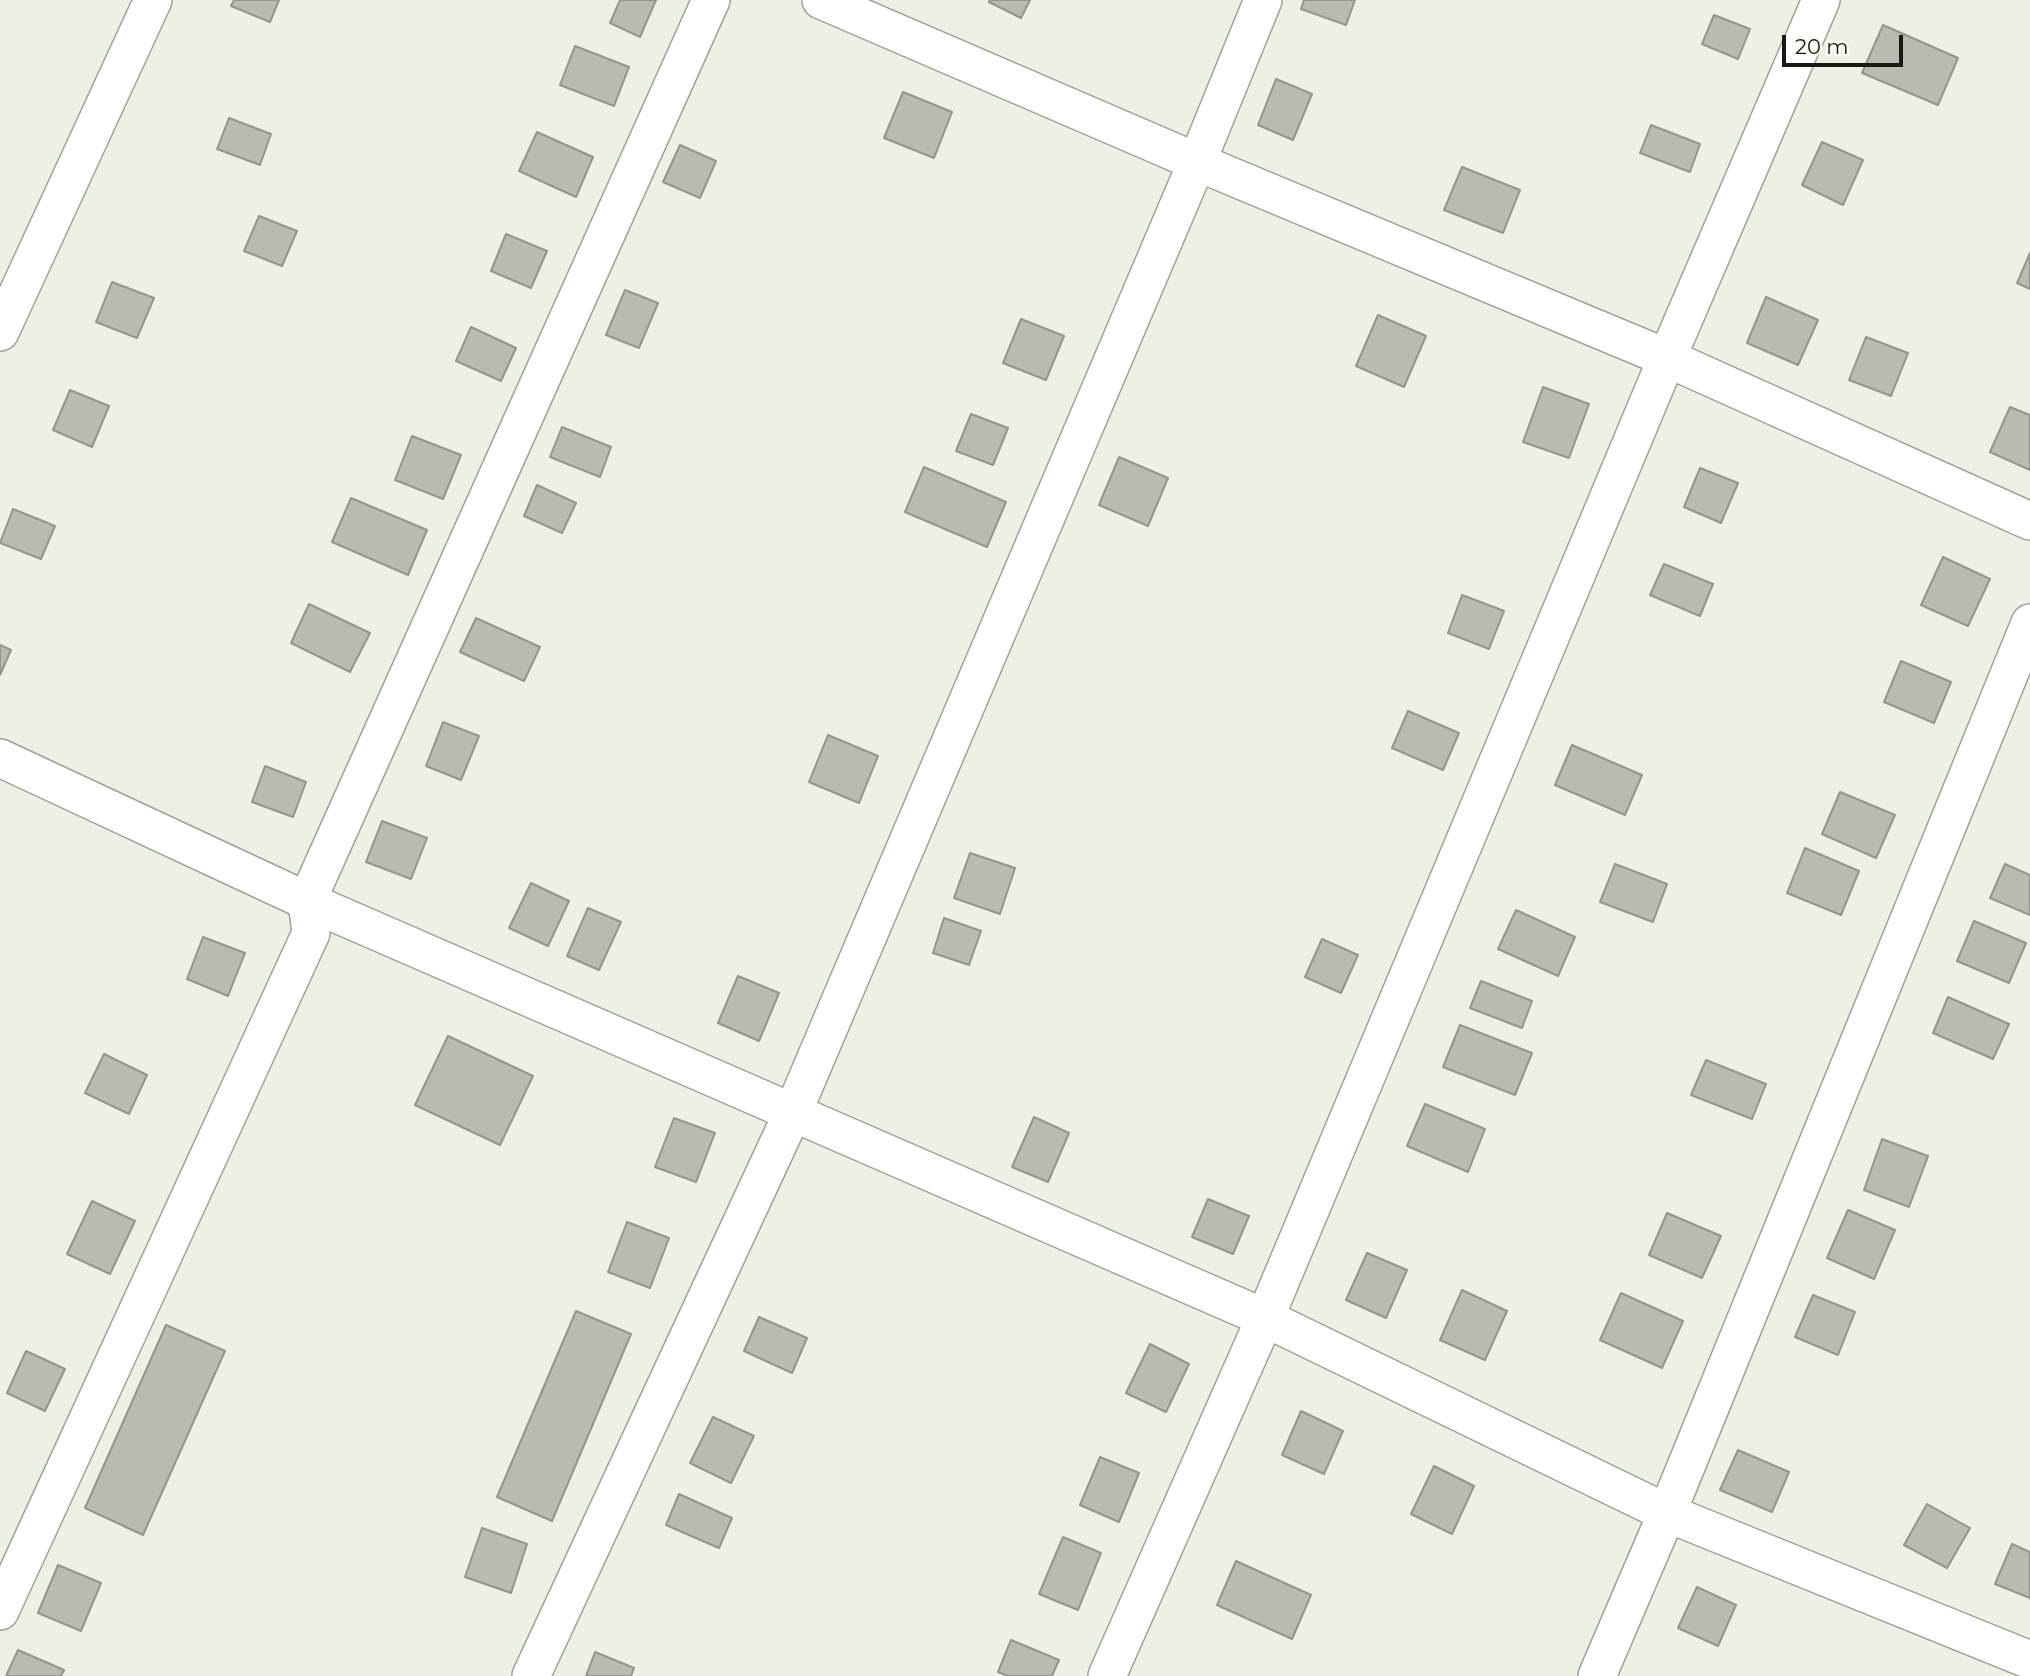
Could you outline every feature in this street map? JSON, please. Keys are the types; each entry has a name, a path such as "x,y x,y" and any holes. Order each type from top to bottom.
{"street":[{"path":"0,332 153,0"},
{"path":"0,1611 311,933 307,901 711,0"},
{"path":"821,0 1197,162 1667,358 2030,521"},
{"path":"531,1676 793,1112 1197,162 1263,0"},
{"path":"1107,1676 1265,1318 1667,358 1821,0"},
{"path":"1597,1676 1667,1513 2030,623"},
{"path":"0,758 307,901 1265,1318 1667,1513 2030,1660"}],"building":[{"path":"234,0 279,0 270,22 231,6"},
{"path":"620,0 656,0 640,37 610,23"},
{"path":"1030,0 1021,18 989,2"},
{"path":"1304,0 1355,0 1346,25 1301,9"},
{"path":"1714,15 1750,29 1738,59 1702,44"},
{"path":"1883,25 1958,58 1938,105 1862,73"},
{"path":"575,46 629,67 614,106 560,85"},
{"path":"1276,79 1312,94 1293,140 1258,125"},
{"path":"903,92 952,112 934,158 884,138"},
{"path":"229,118 271,134 260,165 217,149"},
{"path":"1651,125 1700,144 1690,172 1640,153"},
{"path":"537,132 593,157 576,197 519,171"},
{"path":"1822,142 1863,160 1843,205 1802,185"},
{"path":"680,145 716,161 700,198 663,182"},
{"path":"1462,167 1520,190 1503,233 1444,210"},
{"path":"259,216 297,231 282,266 244,251"},
{"path":"506,234 547,251 531,288 491,271"},
{"path":"2030,253 2030,289 2017,283"},
{"path":"112,282 154,298 137,338 96,322"},
{"path":"625,290 658,303 639,348 606,335"},
{"path":"1766,297 1818,320 1798,365 1747,343"},
{"path":"1378,315 1426,336 1404,387 1356,366"},
{"path":"1021,319 1064,336 1046,380 1003,363"},
{"path":"471,327 516,348 501,381 456,361"},
{"path":"1866,337 1908,353 1891,396 1849,380"},
{"path":"1543,387 1589,404 1569,458 1523,442"},
{"path":"70,390 109,406 92,447 53,430"},
{"path":"2010,407 2030,415 2030,470 1990,452"},
{"path":"971,414 1008,428 993,465 956,451"},
{"path":"562,427 611,447 600,477 550,457"},
{"path":"412,436 461,455 443,499 395,480"},
{"path":"1119,457 1168,478 1148,526 1099,505"},
{"path":"924,467 1006,502 987,547 905,512"},
{"path":"1700,468 1738,483 1721,523 1684,507"},
{"path":"537,485 576,503 562,533 524,516"},
{"path":"351,498 427,530 408,575 332,542"},
{"path":"13,509 55,526 41,559 0,543"},
{"path":"1943,557 1990,579 1968,626 1921,605"},
{"path":"1664,564 1713,584 1700,616 1650,595"},
{"path":"1462,595 1504,611 1489,649 1448,633"},
{"path":"309,604 370,633 350,672 291,643"},
{"path":"476,618 540,647 524,681 460,652"},
{"path":"0,645 11,650 0,675"},
{"path":"1901,661 1951,682 1934,723 1884,702"},
{"path":"1408,711 1459,733 1443,770 1392,748"},
{"path":"443,722 479,736 461,780 426,766"},
{"path":"828,735 878,756 859,803 809,782"},
{"path":"1572,745 1642,775 1625,815 1555,785"},
{"path":"265,766 306,782 293,817 252,802"},
{"path":"1840,792 1895,815 1876,858 1822,834"},
{"path":"382,821 427,838 411,879 366,862"},
{"path":"1805,848 1859,871 1841,915 1787,893"},
{"path":"970,853 1015,868 1000,914 954,898"},
{"path":"1615,864 1667,884 1653,922 1600,902"},
{"path":"2005,864 2030,875 2030,915 1990,898"},
{"path":"531,883 569,901 548,946 509,928"},
{"path":"588,908 621,922 599,970 567,956"},
{"path":"1516,910 1575,937 1558,976 1498,949"},
{"path":"944,918 981,931 969,965 933,953"},
{"path":"1974,921 2026,943 2009,983 1957,961"},
{"path":"203,937 245,953 228,996 187,979"},
{"path":"1322,939 1358,955 1341,993 1305,977"},
{"path":"738,976 779,993 759,1041 718,1023"},
{"path":"1481,981 1532,1001 1522,1028 1470,1008"},
{"path":"1948,997 2009,1024 1993,1059 1933,1033"},
{"path":"1460,1025 1532,1053 1515,1095 1443,1067"},
{"path":"448,1036 533,1076 500,1145 415,1105"},
{"path":"104,1054 147,1075 129,1114 85,1093"},
{"path":"1706,1060 1766,1084 1752,1119 1691,1095"},
{"path":"1425,1104 1485,1129 1468,1172 1407,1146"},
{"path":"1034,1117 1069,1133 1048,1182 1012,1167"},
{"path":"674,1118 715,1133 696,1182 655,1167"},
{"path":"1882,1139 1928,1156 1909,1207 1864,1190"},
{"path":"1208,1199 1249,1216 1233,1254 1192,1237"},
{"path":"92,1201 135,1221 110,1274 67,1254"},
{"path":"1848,1210 1895,1230 1874,1279 1827,1258"},
{"path":"1667,1213 1721,1236 1702,1278 1649,1255"},
{"path":"627,1222 669,1238 650,1288 608,1272"},
{"path":"1367,1253 1407,1270 1386,1318 1346,1300"},
{"path":"1462,1290 1507,1311 1485,1360 1440,1340"},
{"path":"1621,1293 1683,1321 1662,1368 1600,1340"},
{"path":"1813,1295 1855,1312 1838,1355 1795,1337"},
{"path":"576,1311 631,1334 552,1521 497,1497"},
{"path":"759,1317 807,1338 792,1373 744,1351"},
{"path":"166,1325 225,1351 143,1535 85,1508"},
{"path":"1150,1344 1189,1364 1166,1412 1126,1393"},
{"path":"26,1351 65,1369 45,1411 7,1393"},
{"path":"1301,1411 1343,1431 1324,1474 1282,1455"},
{"path":"713,1417 754,1436 731,1483 690,1463"},
{"path":"1738,1450 1789,1472 1772,1512 1720,1490"},
{"path":"1100,1457 1139,1473 1119,1522 1080,1505"},
{"path":"1434,1466 1474,1486 1452,1534 1411,1514"},
{"path":"679,1494 732,1518 719,1548 666,1525"},
{"path":"1927,1504 1970,1528 1947,1568 1904,1545"},
{"path":"482,1528 527,1544 511,1593 465,1577"},
{"path":"1063,1537 1101,1553 1078,1610 1039,1594"},
{"path":"2012,1544 2030,1552 2030,1598 1995,1584"},
{"path":"1236,1561 1311,1595 1292,1639 1217,1605"},
{"path":"58,1565 101,1583 81,1631 38,1613"},
{"path":"1697,1587 1736,1605 1718,1646 1678,1628"},
{"path":"1011,1640 1059,1660 1052,1676 1008,1676 998,1672"},
{"path":"18,1650 64,1670 61,1676 6,1676"},
{"path":"595,1652 634,1668 631,1676 586,1676"}]}
